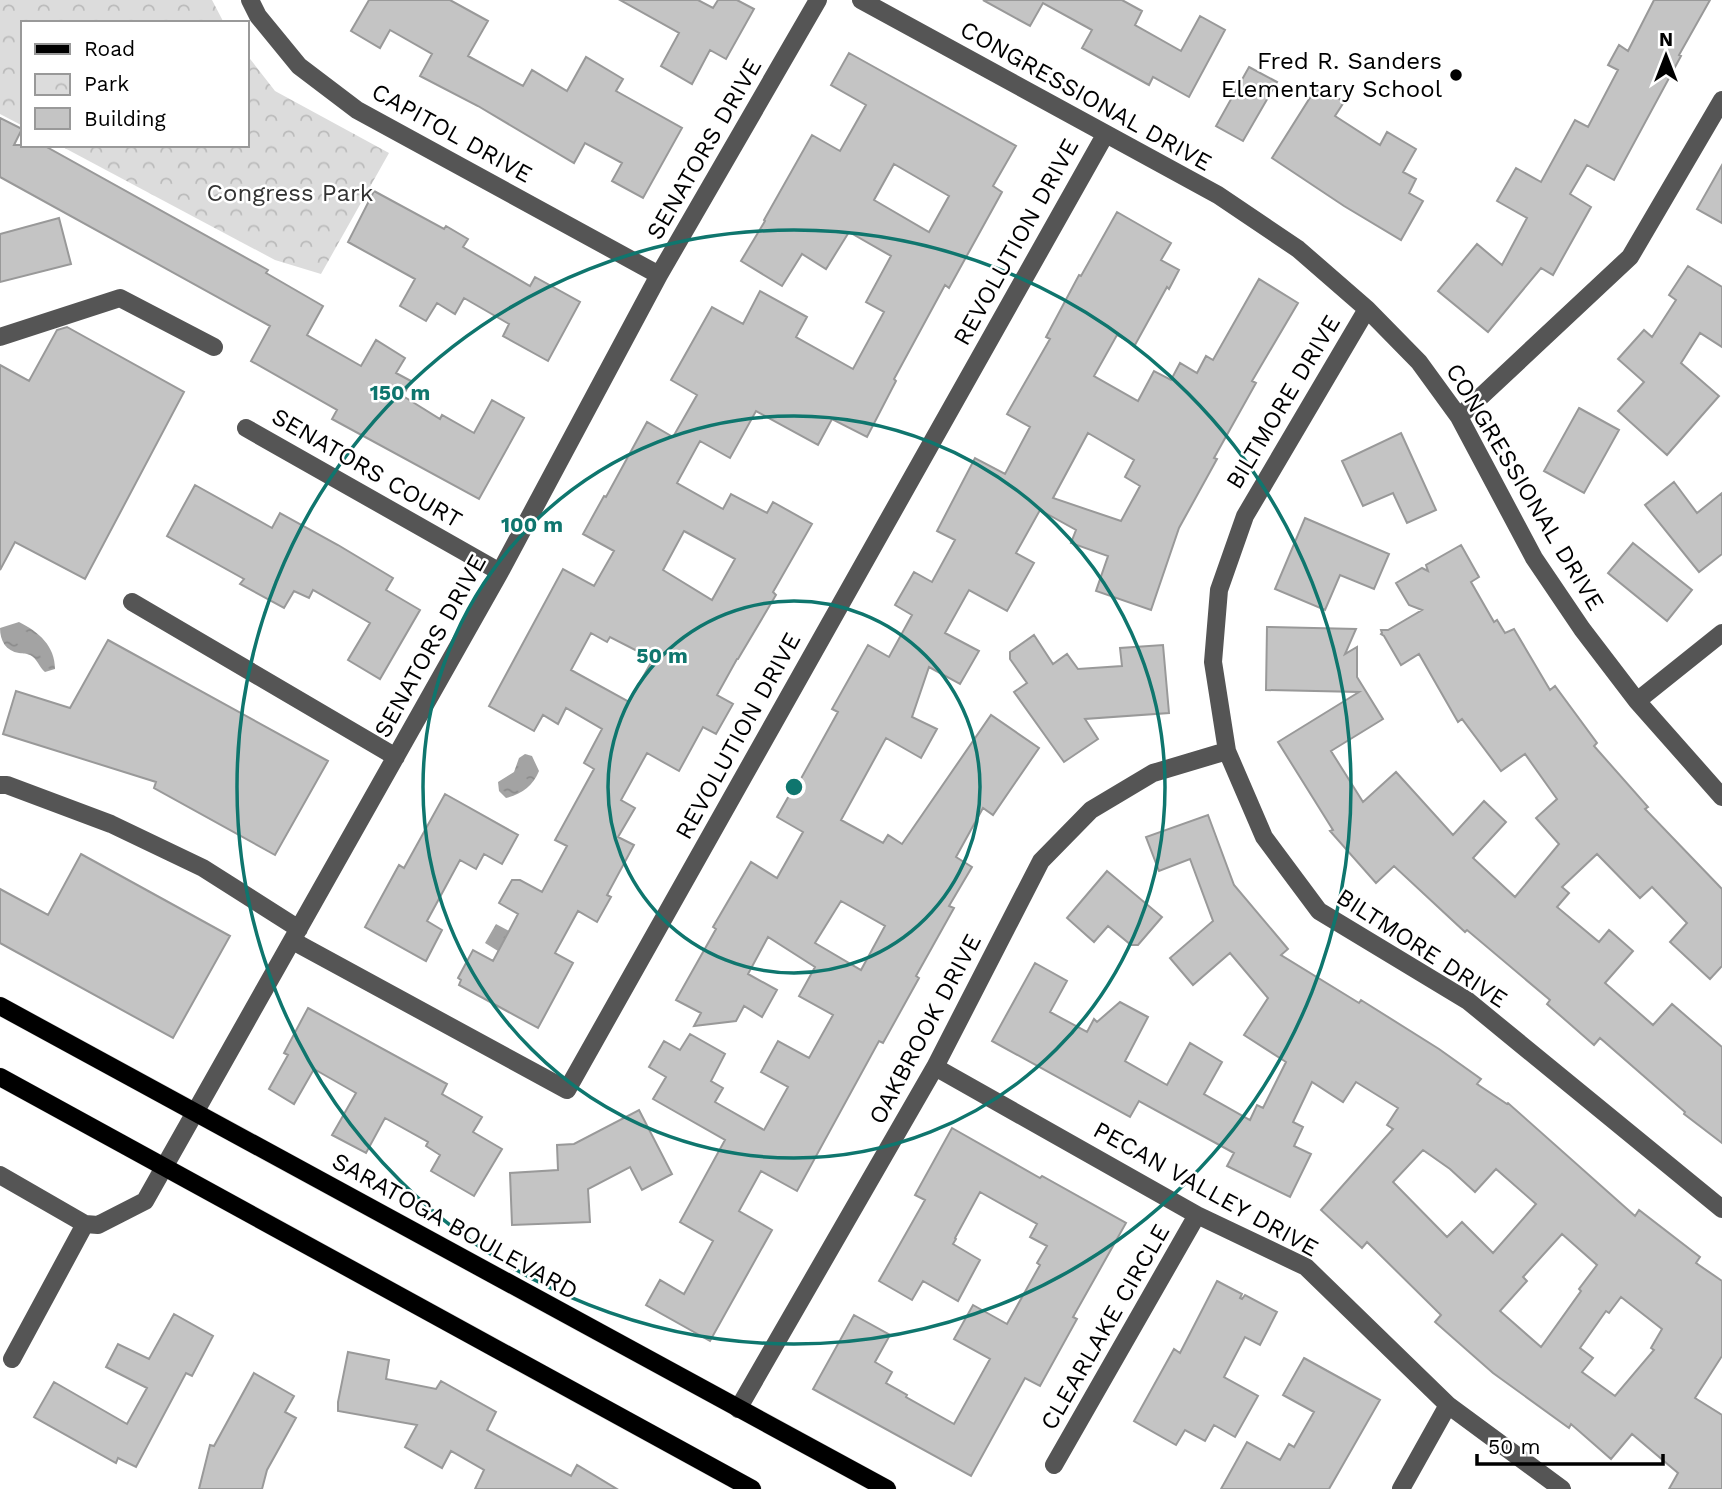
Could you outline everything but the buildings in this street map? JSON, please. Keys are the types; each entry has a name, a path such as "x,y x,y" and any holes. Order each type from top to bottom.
{"main road":[{"name":"SARATOGA BOULEVARD","path":"0,1006 887,1489"},
{"path":"0,1077 752,1489"}],"street":[{"name":"CAPITOL DRIVE","path":"250,0 258,16 299,66 357,110 659,275"},
{"name":"SENATORS DRIVE","path":"85,1224 98,1225 145,1201 500,572 659,275 818,0"},
{"name":"CONGRESSIONAL DRIVE","path":"861,0 1217,195 1298,249 1367,309 1419,362 1459,416 1534,558 1583,629 1637,701 1722,797"},
{"path":"1459,416 1630,257 1722,100"},
{"name":"REVOLUTION DRIVE","path":"296,935 567,1090 1105,135"},
{"path":"0,337 120,298 214,347"},
{"name":"BILTMORE DRIVE","path":"1367,309 1245,516 1219,590 1213,662 1227,751 1264,837 1319,911 1468,1001 1722,1209"},
{"name":"SENATORS COURT","path":"246,428 500,572"},
{"path":"132,602 396,757"},
{"path":"1637,701 1722,634"},
{"name":"OAKBROOK DRIVE","path":"738,1409 935,1067 1041,861 1091,810 1153,774 1227,751"},
{"path":"0,785 7,785 122,829 203,868 296,935"},
{"name":"PECAN VALLEY DRIVE","path":"935,1067 1197,1215 1306,1267 1448,1405 1562,1489"},
{"path":"0,1175 85,1224 12,1359"},
{"name":"CLEARLAKE CIRCLE","path":"1055,1465 1197,1215"},
{"path":"1401,1489 1448,1405"}],"green space":[{"path":"0,0 212,0 223,21 21,21 21,125 0,114"},
{"name":"Congress Park","path":"248,56 275,91 389,153 321,274 275,260 63,147 248,147"}],"water":[{"path":"19,622 33,630 49,647 55,669 45,672 32,656 14,652 5,645 0,628"},
{"path":"525,754 532,756 539,771 526,789 506,798 499,791 498,782 514,772 519,758"},
{"path":"496,924 522,938 502,944 498,951 485,943"}],"place":[{"name":"Fred R. Sanders Elementary School","path":"1456,75"}]}
